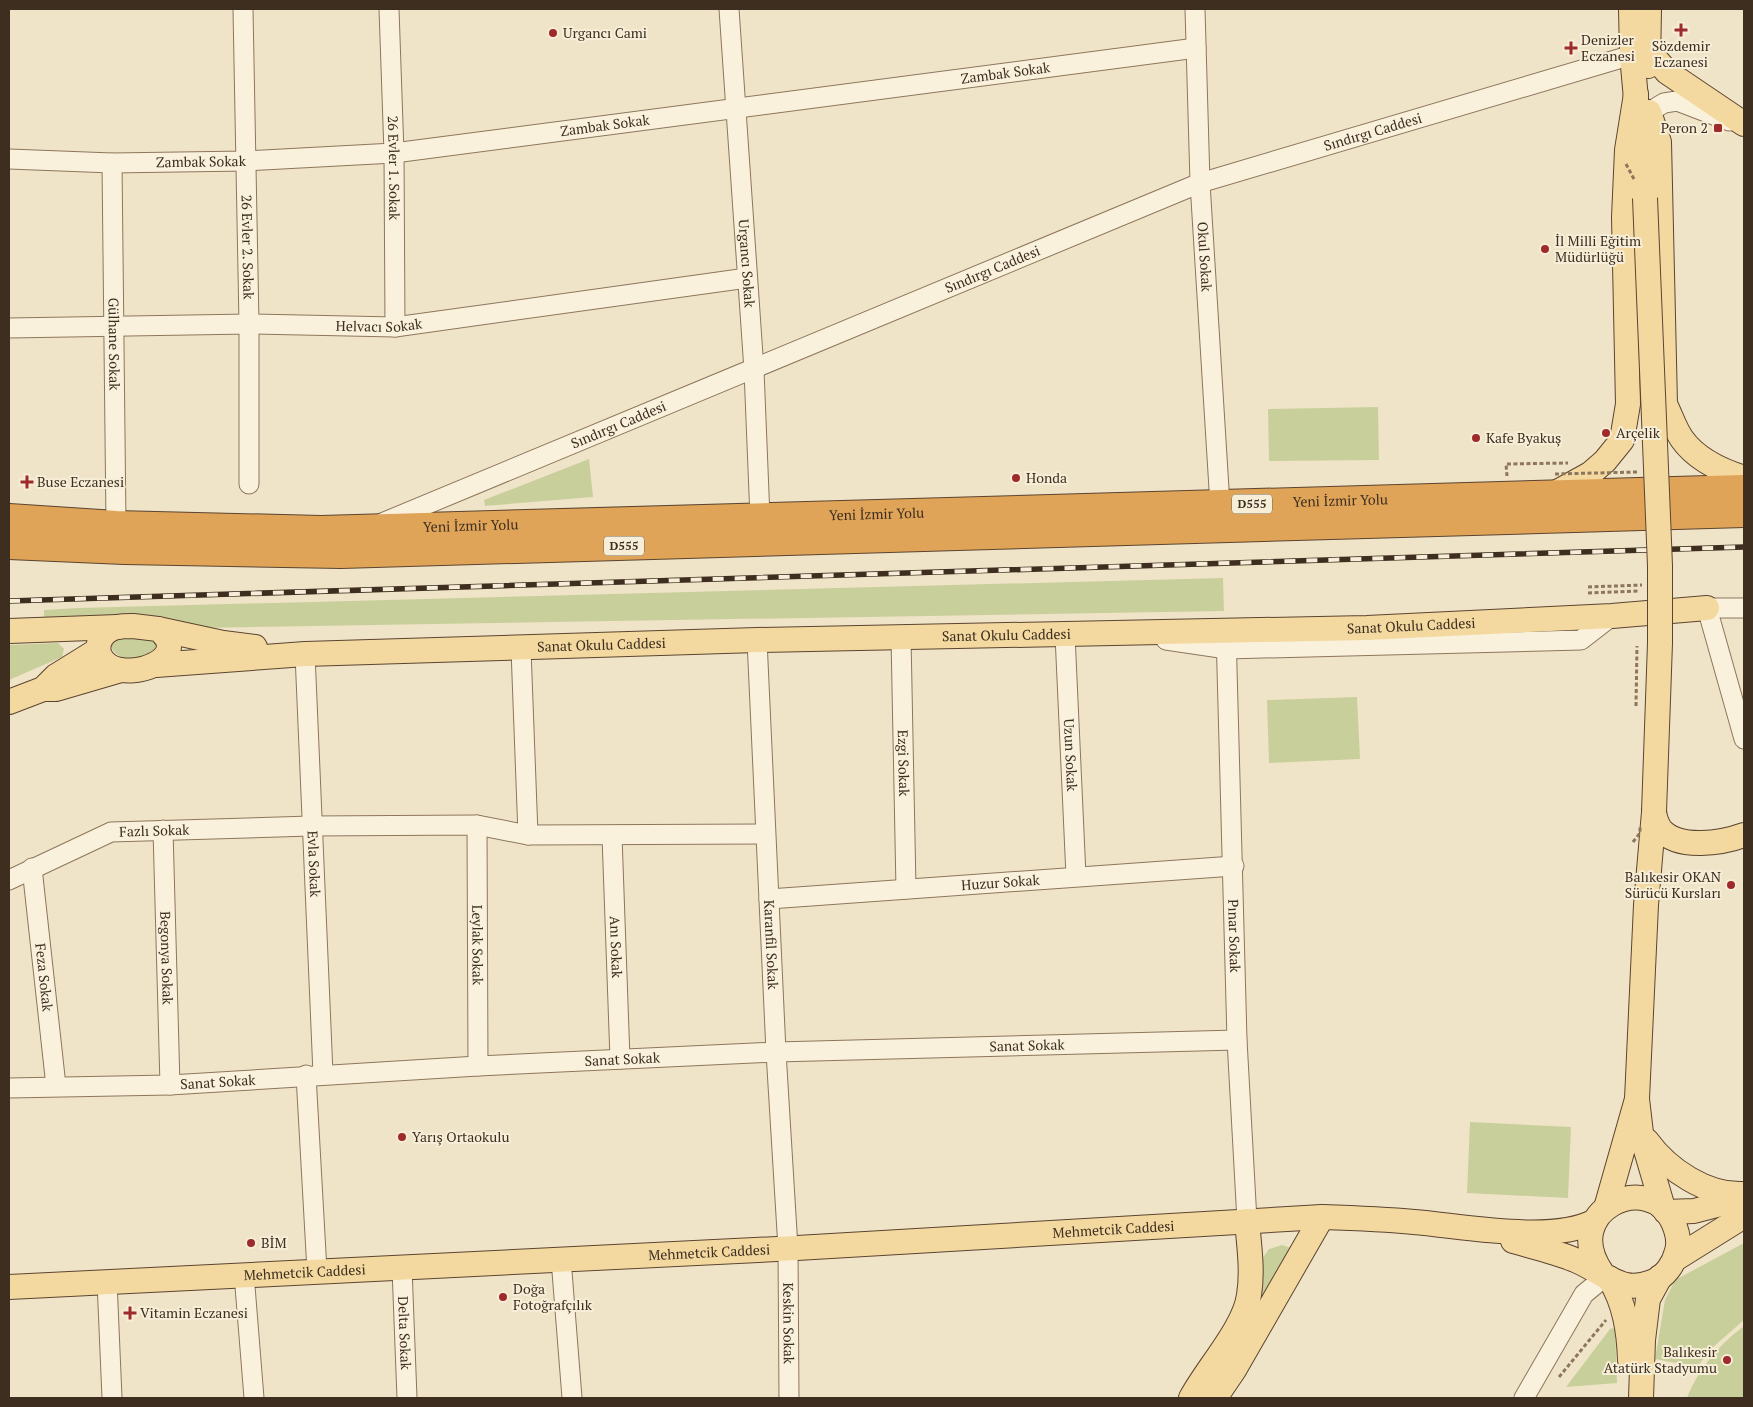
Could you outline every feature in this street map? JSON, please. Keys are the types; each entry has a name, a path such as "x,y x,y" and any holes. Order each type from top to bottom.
{"highway":[{"name":"Yeni İzmir Yolu","path":"9,545 124,550 342,554 1220,517 1553,485 1744,488"},
{"name":"Yeni İzmir Yolu","path":"9,518 116,525 322,530 760,518 1744,513"}],"main road":[{"path":"1631,9 1640,53 1660,566 1660,643 1654,812 1646,905 1637,1099 1641,1133 1664,1210 1677,1231 1678,1245 1675,1260"},
{"path":"1640,53 1649,9"},
{"path":"1640,53 1744,125"},
{"path":"1642,103 1658,142 1665,404 1660,416 1649,422 1637,420 1629,410 1628,404 1624,218 1627,150 1642,103"},
{"path":"1553,485 1590,474 1605,461 1622,440 1628,404"},
{"path":"1665,404 1683,440 1701,457 1725,471 1744,478"},
{"name":"Sanat Okulu Caddesi","path":"305,654 901,637 1130,634 1226,640 1366,628 1612,616 1707,608"},
{"path":"118,627 105,634 100,641 98,650 107,664 121,670"},
{"path":"9,631 118,627 158,629 246,646 289,648 305,654"},
{"path":"156,665 164,658 168,644 165,634 158,629"},
{"path":"40,630 58,634 75,653"},
{"path":"43,689 75,653 98,650"},
{"path":"9,702 43,689 56,689 121,670 141,669 156,665 305,654"},
{"path":"1654,812 1661,829 1669,836 1681,841 1732,839 1744,835"},
{"path":"1632,1398 1629,1332 1624,1315 1606,1276 1594,1261 1590,1247 1590,1234 1600,1214 1637,1099"},
{"path":"1641,1133 1657,1156 1680,1174 1697,1184 1744,1196"},
{"path":"1409,1221 1545,1234 1581,1229 1625,1198 1651,1201 1664,1210 1694,1211 1744,1196"},
{"path":"1641,1398 1643,1340 1648,1299 1660,1277 1675,1260 1744,1216"},
{"path":"1215,1398 1234,1370 1322,1217"},
{"name":"Mehmetcik Caddesi","path":"9,1287 788,1248 1322,1217 1409,1221"},
{"path":"1191,1398 1241,1321 1249,1295 1250,1255 1246,1221"},
{"path":"1409,1221 1502,1238 1575,1260 1628,1286 1642,1286 1660,1277"}],"street":[{"name":"26 Evler 2. Sokak","path":"244,9 250,324 249,484"},
{"name":"26 Evler 1. Sokak","path":"389,9 394,153 395,327"},
{"name":"Urgancı Sokak","path":"729,9 754,370 760,518"},
{"name":"Okul Sokak","path":"1194,9 1200,183 1220,517"},
{"name":"Zambak Sokak","path":"9,159 112,163 246,160 394,153 736,110 1196,48"},
{"name":"Sındırgı Caddesi","path":"369,528 754,370 1200,183 1640,53"},
{"path":"1642,103 1677,101 1744,125"},
{"name":"Gülhane Sokak","path":"112,163 116,525"},
{"name":"Helvacı Sokak","path":"9,328 250,324 395,327 747,278"},
{"path":"1743,612 1707,608 1744,739"},
{"name":"Uzun Sokak","path":"1065,635 1076,876"},
{"name":"Ezgi Sokak","path":"901,637 906,889"},
{"name":"Karanfil Sokak","path":"757,640 776,1052 788,1248"},
{"name":"Pınar Sokak","path":"1226,640 1234,866 1237,1040 1246,1221"},
{"path":"521,649 528,835"},
{"name":"Evla Sokak","path":"305,654 312,826 317,1271"},
{"name":"Fazlı Sokak","path":"9,880 111,832 312,826 477,825 528,835 766,834"},
{"name":"Leylak Sokak","path":"477,825 478,1066"},
{"name":"Begonya Sokak","path":"163,830 170,1085"},
{"name":"Anı Sokak","path":"612,836 620,1059"},
{"name":"Huzur Sokak","path":"769,899 1234,866"},
{"name":"Feza Sokak","path":"32,868 56,1086"},
{"name":"Sanat Sokak","path":"9,1088 170,1085 478,1066 776,1052 1237,1040"},
{"name":"Keskin Sokak","path":"788,1248 789,1398"},
{"path":"560,1259 572,1398"},
{"name":"Delta Sokak","path":"402,1268 407,1398"},
{"path":"244,1274 254,1398"},
{"path":"1524,1398 1584,1294 1606,1276"},
{"path":"107,1281 112,1398"}],"path":[{"path":"1506,474 1506,464 1555,466 1605,461"},
{"path":"1553,485 1647,472"},
{"path":"1588,587 1638,586"},
{"path":"1588,593 1643,591"},
{"path":"1553,1383 1610,1316 1624,1315"}],"green space":[{"path":"1378,407 1379,460 1269,461 1268,409"},
{"path":"589,459 593,497 485,506 484,500"},
{"path":"1223,578 1224,611 197,628 44,618 44,610 78,608"},
{"path":"144,631 161,646 146,659 121,657 111,647 113,638"},
{"path":"58,643 64,649 62,657 9,680 9,645"},
{"path":"1357,697 1360,759 1269,763 1267,700"},
{"path":"1470,1122 1571,1127 1568,1198 1467,1193"},
{"path":"1744,1243 1744,1320 1712,1348 1697,1367 1655,1359 1665,1300 1675,1280"},
{"path":"1282,1245 1294,1249 1250,1322 1260,1262 1269,1249"},
{"name":"Balıkesir Atatürk Stadyumu","path":"1744,1326 1744,1398 1687,1398 1697,1377 1711,1358"},
{"path":"1613,1328 1615,1330 1617,1383 1566,1387 1610,1329"}],"railway":[{"path":"9,601 1744,547"}],"place":[{"name":"Sözdemir Eczanesi","path":"1681,30"},
{"name":"Urgancı Cami","path":"553,33"},
{"name":"Denizler Eczanesi","path":"1571,48"},
{"name":"Peron 2","path":"1718,128"},
{"name":"İl Milli Eğitim Müdürlüğü","path":"1545,249"},
{"name":"Arçelik","path":"1606,433"},
{"name":"Kafe Byakuş","path":"1476,438"},
{"name":"Honda","path":"1016,478"},
{"name":"Buse Eczanesi","path":"27,482"},
{"name":"Balıkesir OKAN Sürücü Kursları","path":"1731,885"},
{"name":"Yarış Ortaokulu","path":"402,1137"},
{"name":"BİM","path":"251,1243"},
{"name":"Doğa Fotoğrafçılık","path":"503,1297"},
{"name":"Vitamin Eczanesi","path":"130,1313"},
{"name":"Balıkesir Atatürk Stadyumu","path":"1727,1360"}]}
